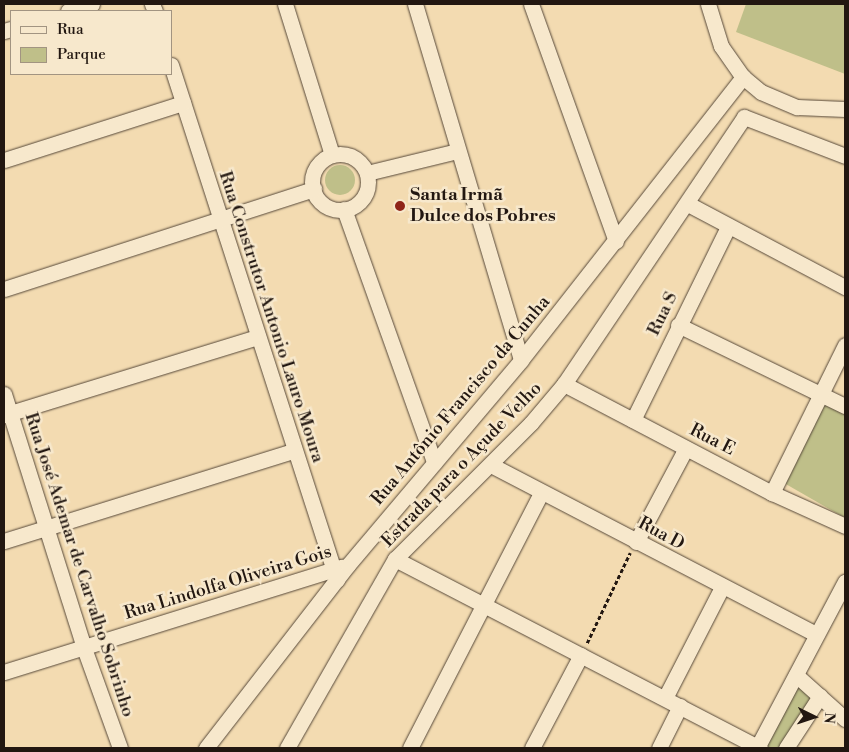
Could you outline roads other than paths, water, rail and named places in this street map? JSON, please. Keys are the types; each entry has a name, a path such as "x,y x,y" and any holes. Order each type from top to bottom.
{"street":[{"path":"71,10 92,4"},
{"path":"285,4 332,155"},
{"path":"415,4 457,151 521,360"},
{"path":"531,4 616,241"},
{"path":"708,4 720,46 743,76 761,92 798,108 845,109"},
{"name":"Rua Construtor Antonio Lauro Moura","path":"172,68 293,451 335,575"},
{"name":"Rua Antônio Francisco da Cunha","path":"206,748 335,575 348,565 521,360 616,241 743,76"},
{"path":"4,160 183,103"},
{"name":"Estrada para o Açude Velho","path":"287,748 395,559 490,465 564,384 688,204 744,117 845,156"},
{"path":"366,173 457,151"},
{"path":"332,155 349,155 362,165 366,173 368,181 364,197 344,209 328,207 314,189 314,172 324,159 332,155"},
{"path":"4,288 314,189"},
{"path":"688,204 728,227 845,287"},
{"path":"344,209 434,462"},
{"name":"Rua S","path":"633,420 678,325 728,227"},
{"path":"678,325 845,406"},
{"path":"7,414 258,337"},
{"path":"772,492 845,345"},
{"name":"Rua E","path":"564,384 772,492 845,526"},
{"name":"Rua José Ademar de Carvalho Sobrinho","path":"4,394 7,414 44,528 120,748"},
{"path":"636,542 686,448"},
{"path":"4,541 293,451"},
{"name":"Rua D","path":"490,465 722,587 816,634"},
{"path":"410,748 481,606 541,493"},
{"path":"395,559 481,606 581,655 759,747 816,634 845,582"},
{"name":"Rua Lindolfa Oliveira Gois","path":"4,672 335,575"},
{"path":"665,698 722,587"},
{"path":"532,748 581,655"},
{"path":"796,675 845,719"},
{"path":"786,748 820,696"},
{"path":"659,748 680,706"}],"place":[{"name":"Santa Irmã Dulce dos Pobres","path":"400,206"}]}
